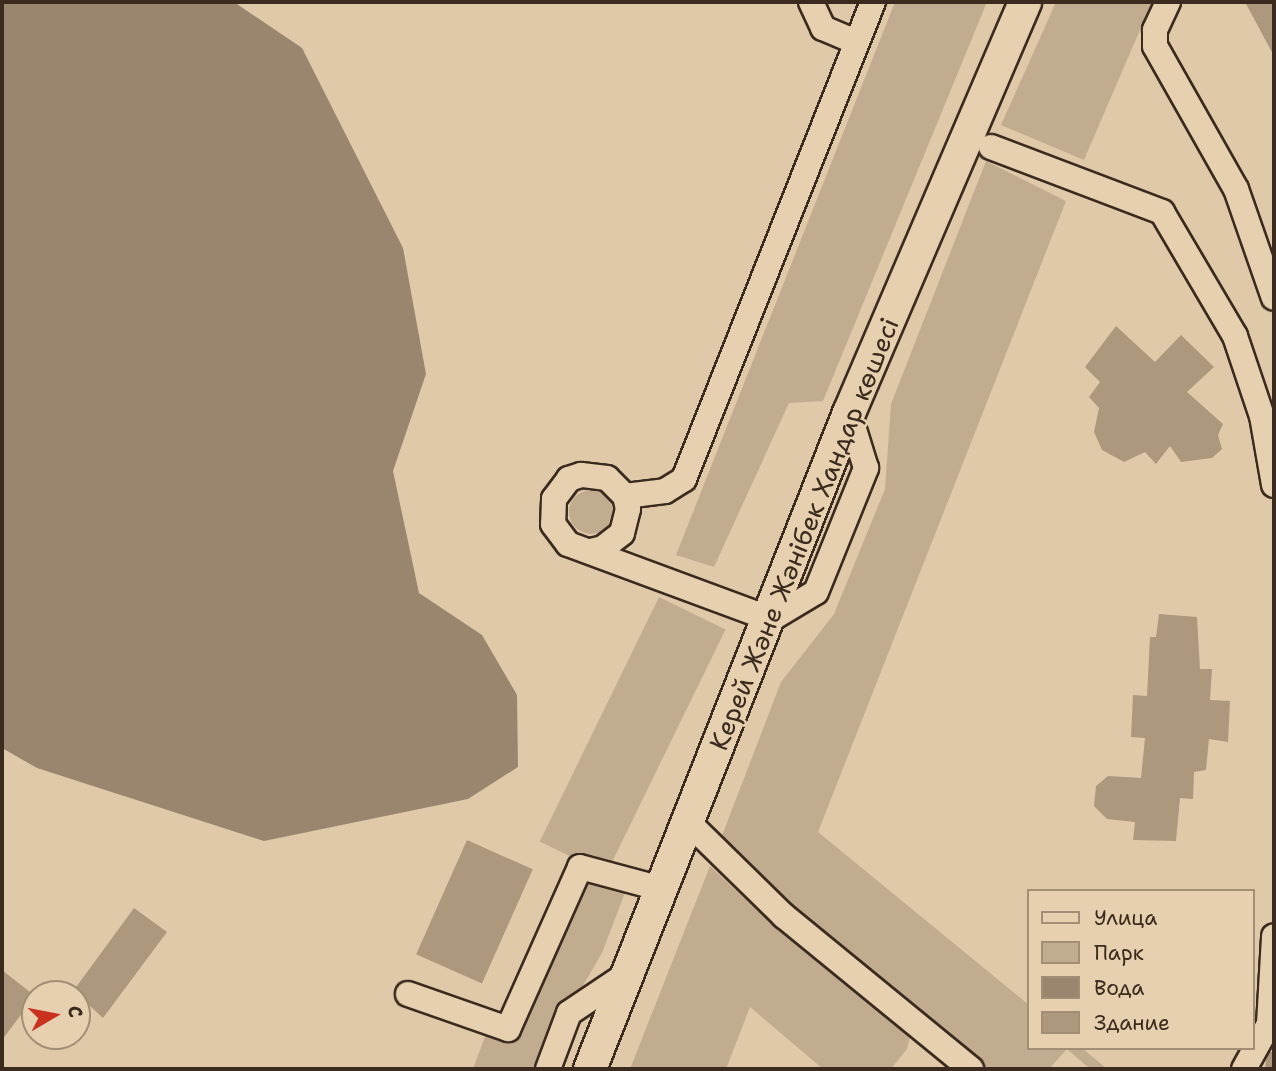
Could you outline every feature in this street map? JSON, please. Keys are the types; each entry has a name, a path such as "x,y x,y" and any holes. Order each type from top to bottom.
{"main road":[{"name":"Керей Және Жәнібек Хандар көшесі","path":"590,1069 771,619 849,413 1026,2"}],"street":[{"path":"811,2 823,28 854,41"},
{"path":"625,496 665,491 684,479 854,41 873,2"},
{"path":"1168,2 1155,30 1155,46 1236,189 1274,298"},
{"path":"991,147 1162,212 1235,336 1262,416 1274,485"},
{"path":"591,551 603,548 622,533 627,521 625,496 607,478 594,474 581,475 560,488 554,499 553,524 568,544 771,619"},
{"path":"689,823 784,916 971,1069"},
{"path":"408,995 508,1030 580,867 662,889"},
{"path":"1255,1049 1269,1024 1274,936"},
{"path":"548,1069 569,1013 627,974"},
{"path":"1244,1069 1255,1050"}],"green space":[{"path":"895,2 987,2 823,401 789,403 714,567 676,555"},
{"path":"1056,2 1152,2 1084,160 1001,125"},
{"path":"986,161 1066,201 818,832 1028,1004 1028,1050 1066,1050 1049,1069 983,1069 718,846 781,682 834,614 885,489 891,404"},
{"path":"591,490 606,497 613,512 606,527 591,534 576,527 569,512 576,497"},
{"path":"659,597 726,629 606,874 540,841"},
{"path":"710,866 779,931 910,1037 907,1049 891,1069 823,1069 750,1007 726,1069 630,1069"},
{"path":"575,876 626,890 602,953 534,1069 473,1069 490,1023 507,1029"},
{"path":"1068,1050 1084,1050 1107,1069 1090,1069"}],"water":[{"path":"2,2 234,2 302,48 403,248 426,374 393,471 419,593 482,635 517,695 518,767 468,799 264,841 37,768 2,748"}],"building":[{"path":"1245,2 1274,2 1274,56"},
{"path":"1116,326 1155,362 1181,335 1214,367 1187,392 1223,424 1218,435 1222,449 1212,458 1181,462 1170,446 1156,464 1145,452 1124,462 1102,450 1094,432 1099,408 1089,397 1100,382 1085,367"},
{"path":"1159,614 1197,617 1200,669 1212,669 1210,700 1230,701 1228,742 1209,739 1206,770 1194,772 1193,799 1180,798 1176,841 1133,840 1135,822 1107,819 1094,806 1096,786 1108,776 1141,778 1145,738 1131,737 1133,695 1147,696 1150,637 1156,637"},
{"path":"467,840 533,869 482,983 416,954"},
{"path":"134,908 167,932 103,1018 91,1007 91,980 81,980"},
{"path":"2,970 21,985 21,1015 2,1040"},
{"path":"1267,1052 1274,1052 1274,1069 1265,1069"}]}
